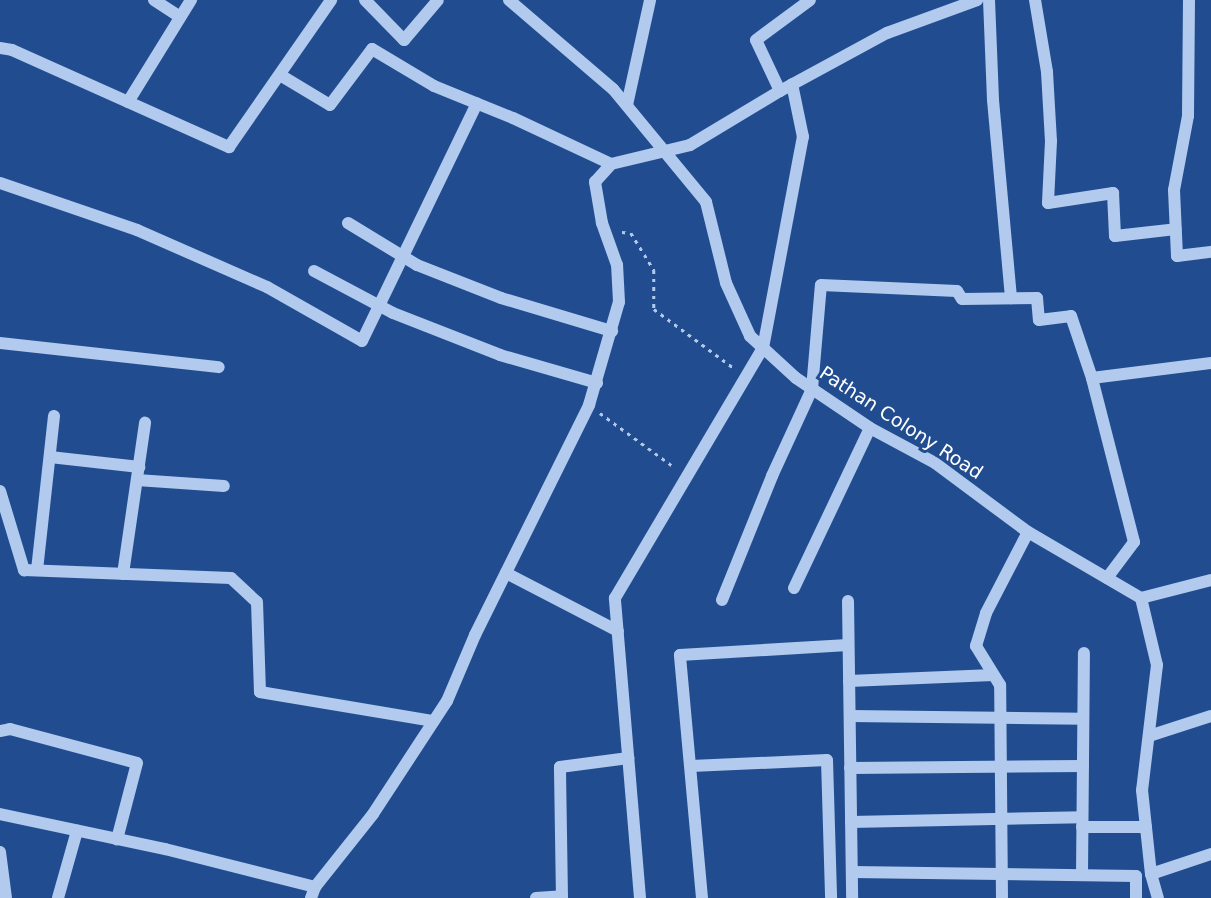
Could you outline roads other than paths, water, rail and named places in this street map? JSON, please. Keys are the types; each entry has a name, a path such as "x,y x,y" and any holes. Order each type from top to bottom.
{"street":[{"path":"154,0 180,17"},
{"path":"128,102 191,0"},
{"path":"0,48 12,50 229,147 331,0"},
{"path":"365,0 404,40 438,0"},
{"name":"Pathan Colony Road","path":"509,0 613,89 706,202 726,284 750,336 812,389 870,428 935,463 1028,532 1141,598"},
{"path":"626,105 650,0"},
{"path":"780,91 756,40 810,0"},
{"path":"0,814 117,839 313,893 373,814 447,701 506,573 589,405 619,302 617,265 604,230 595,182 611,164 690,145 792,84 887,33 978,0"},
{"path":"989,0 993,100 1011,298"},
{"path":"1035,0 1047,72 1051,141 1048,203 1113,193 1115,236 1176,229"},
{"path":"1189,0 1188,116 1174,190 1177,256 1211,252"},
{"path":"280,75 330,105 373,49 434,86 611,164"},
{"path":"640,898 615,598 763,348 803,136 792,84"},
{"path":"0,183 137,230 267,287 362,341 405,258 477,103"},
{"path":"348,223 405,258 501,298 612,331"},
{"path":"314,271 380,306 500,355 597,383"},
{"path":"722,600 772,476 812,389 821,285 957,291 962,299 1037,298 1039,320 1071,316 1092,378 1134,542 1107,578"},
{"path":"0,343 219,367"},
{"path":"1092,378 1211,363"},
{"path":"37,570 54,416"},
{"path":"123,574 145,423"},
{"path":"794,588 870,428"},
{"path":"50,457 138,474 224,486"},
{"path":"0,491 24,570 231,578 257,601 260,692 434,721"},
{"path":"1002,898 1000,685 976,646 986,613 1028,532"},
{"path":"506,573 618,631"},
{"path":"1158,898 1151,874 1142,790 1157,665 1141,598 1211,580"},
{"path":"848,601 852,898"},
{"path":"702,898 680,655 849,645"},
{"path":"1082,875 1084,653"},
{"path":"849,681 993,676"},
{"path":"850,716 1083,719"},
{"path":"1149,736 1211,716"},
{"path":"0,731 10,729 137,763 117,839"},
{"path":"536,898 562,897 560,767 628,758"},
{"path":"691,766 827,760 831,898"},
{"path":"850,768 1083,766"},
{"path":"851,822 1002,819 1146,827"},
{"path":"58,898 77,831"},
{"path":"1151,874 1211,854"},
{"path":"0,859 6,898"},
{"path":"852,872 1136,876 1136,898"}]}
